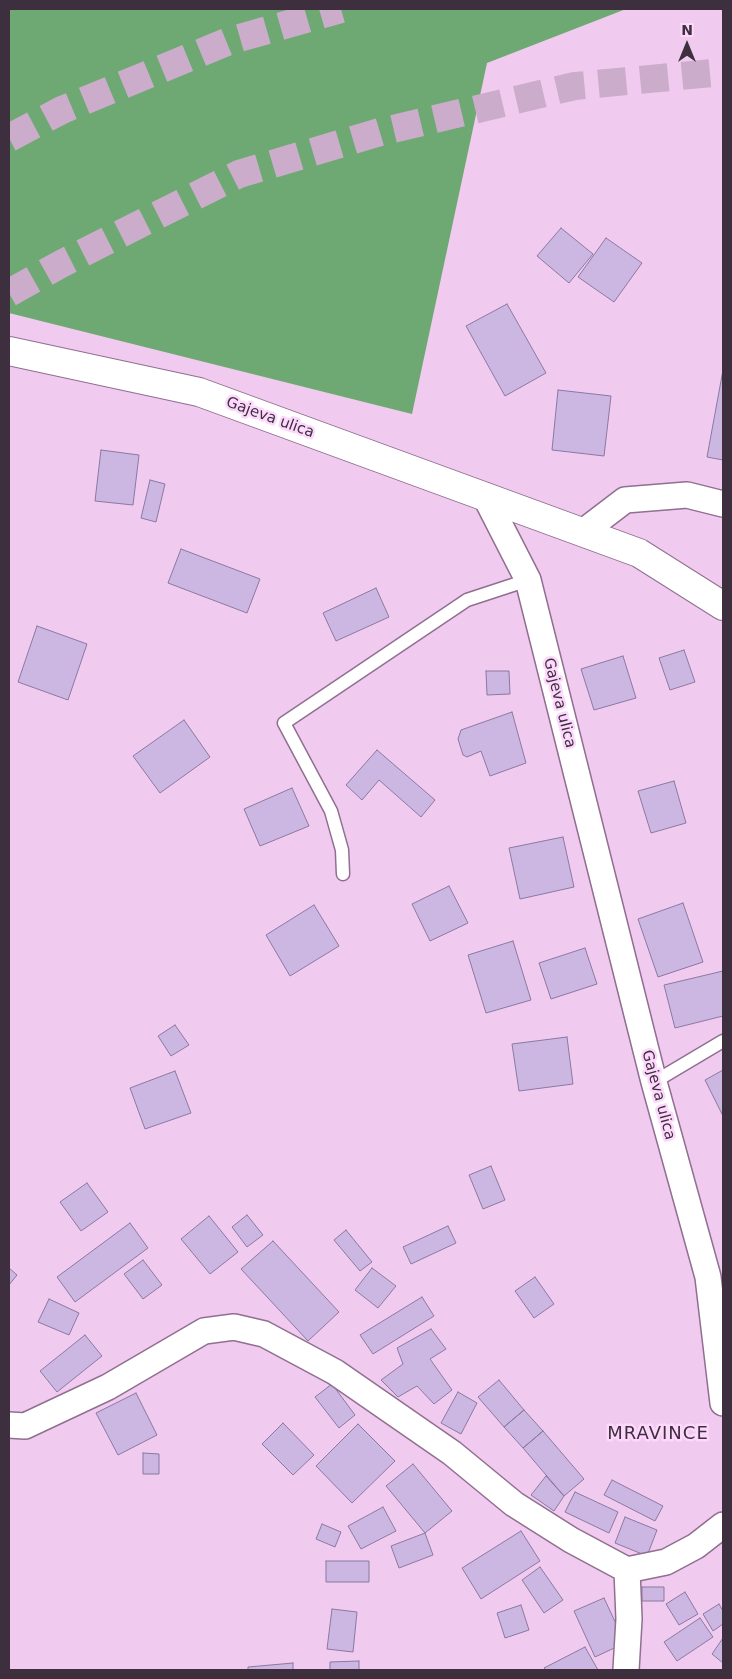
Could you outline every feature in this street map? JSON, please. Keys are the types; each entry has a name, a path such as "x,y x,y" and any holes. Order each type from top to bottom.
{"main road":[{"name":"Gajeva ulica","path":"9,351 199,392 484,496"},
{"path":"484,496 638,553 723,606"}],"street":[{"path":"583,532 625,500 687,495 723,504"},
{"name":"Gajeva ulica","path":"484,496 528,580 654,1082 708,1277 723,1403"},
{"path":"9,1425 25,1426 108,1387 204,1331 234,1327 264,1334 335,1372 452,1453 514,1504 572,1540 627,1570 666,1562 696,1546 723,1525"},
{"path":"626,1670 629,1619 627,1570"}],"lane":[{"path":"343,874 342,850 330,811 284,723 467,600 528,580"},
{"path":"654,1082 723,1041"}],"green space":[{"path":"9,9 626,9 487,63 412,414 9,313"}],"building":[{"path":"561,228 593,254 569,283 537,256"},
{"path":"606,238 642,263 614,302 578,277"},
{"path":"507,304 546,373 505,396 466,326"},
{"path":"723,370 723,460 707,457"},
{"path":"558,390 611,396 604,456 552,450"},
{"path":"101,450 139,455 133,505 95,501"},
{"path":"150,480 165,484 156,522 141,518"},
{"path":"181,549 260,579 247,613 168,583"},
{"path":"376,588 389,617 336,641 323,613"},
{"path":"37,626 87,644 68,700 18,682"},
{"path":"684,650 695,682 670,690 659,658"},
{"path":"623,656 636,698 594,710 581,669"},
{"path":"486,671 509,671 510,694 487,695"},
{"path":"512,712 526,763 490,776 481,751 467,757 463,755 458,739 461,730"},
{"path":"184,720 210,757 160,793 133,756"},
{"path":"377,750 435,800 421,817 379,780 362,800 346,785"},
{"path":"674,781 686,823 651,833 638,791"},
{"path":"292,788 309,826 260,846 244,809"},
{"path":"563,837 574,887 520,899 509,848"},
{"path":"449,886 468,923 430,941 412,904"},
{"path":"683,903 703,962 658,977 638,919"},
{"path":"314,905 339,946 290,976 266,935"},
{"path":"513,941 531,1000 486,1013 468,955"},
{"path":"585,948 597,984 551,999 539,963"},
{"path":"723,971 723,1016 675,1028 664,985"},
{"path":"175,1025 189,1045 171,1056 158,1036"},
{"path":"567,1037 573,1084 519,1091 512,1044"},
{"path":"723,1070 723,1116 705,1080"},
{"path":"175,1071 191,1113 145,1129 130,1088"},
{"path":"491,1166 505,1200 483,1209 469,1175"},
{"path":"87,1183 108,1212 81,1231 60,1202"},
{"path":"247,1215 263,1235 247,1247 232,1227"},
{"path":"209,1216 238,1252 210,1274 181,1239"},
{"path":"130,1223 148,1248 75,1302 57,1277"},
{"path":"448,1226 456,1243 411,1264 403,1247"},
{"path":"346,1230 372,1262 360,1271 334,1240"},
{"path":"273,1241 339,1312 308,1341 241,1269"},
{"path":"143,1260 162,1285 143,1299 124,1274"},
{"path":"9,1268 17,1275 9,1285"},
{"path":"372,1268 396,1286 378,1308 355,1290"},
{"path":"535,1277 554,1304 534,1318 515,1291"},
{"path":"422,1297 434,1316 373,1354 360,1335"},
{"path":"49,1299 79,1313 69,1335 38,1322"},
{"path":"431,1329 446,1349 430,1359 452,1390 434,1404 417,1386 398,1397 381,1380 403,1364 397,1348"},
{"path":"85,1335 102,1356 57,1392 40,1371"},
{"path":"499,1380 524,1410 504,1427 478,1397"},
{"path":"332,1384 355,1415 339,1428 315,1397"},
{"path":"458,1392 477,1403 461,1434 441,1423"},
{"path":"136,1393 157,1435 118,1455 96,1413"},
{"path":"524,1410 543,1431 523,1448 504,1427"},
{"path":"283,1423 314,1455 293,1475 262,1444"},
{"path":"358,1424 395,1461 352,1503 316,1466"},
{"path":"543,1431 584,1479 564,1496 523,1448"},
{"path":"143,1453 159,1454 159,1474 143,1474"},
{"path":"413,1464 452,1511 425,1533 386,1486"},
{"path":"546,1476 564,1496 554,1511 531,1495"},
{"path":"612,1480 663,1506 655,1521 604,1495"},
{"path":"575,1492 618,1512 609,1533 565,1512"},
{"path":"383,1507 396,1531 361,1549 348,1526"},
{"path":"625,1517 657,1530 647,1556 615,1543"},
{"path":"322,1524 341,1532 335,1547 316,1539"},
{"path":"521,1531 540,1561 481,1599 462,1568"},
{"path":"425,1533 433,1555 399,1568 391,1546"},
{"path":"326,1561 369,1561 369,1582 326,1582"},
{"path":"540,1567 563,1600 544,1613 522,1580"},
{"path":"642,1587 664,1587 664,1601 642,1601"},
{"path":"685,1592 698,1614 679,1625 666,1604"},
{"path":"604,1598 625,1643 595,1657 574,1611"},
{"path":"719,1604 723,1611 723,1624 713,1631 703,1614"},
{"path":"521,1605 529,1630 505,1638 497,1613"},
{"path":"332,1609 357,1612 353,1652 327,1649"},
{"path":"700,1618 713,1637 677,1661 664,1642"},
{"path":"723,1638 723,1663 712,1654"},
{"path":"585,1647 598,1670 546,1670 544,1668"},
{"path":"359,1661 359,1670 330,1670 330,1662"},
{"path":"293,1663 293,1670 248,1670 248,1667"}],"tunnel":[{"path":"9,138 62,110 229,41 341,9"},
{"path":"9,293 61,264 239,174 380,132 575,86 723,72"}],"district":[{"name":"MRAVINCE","path":"658,1434"}]}
